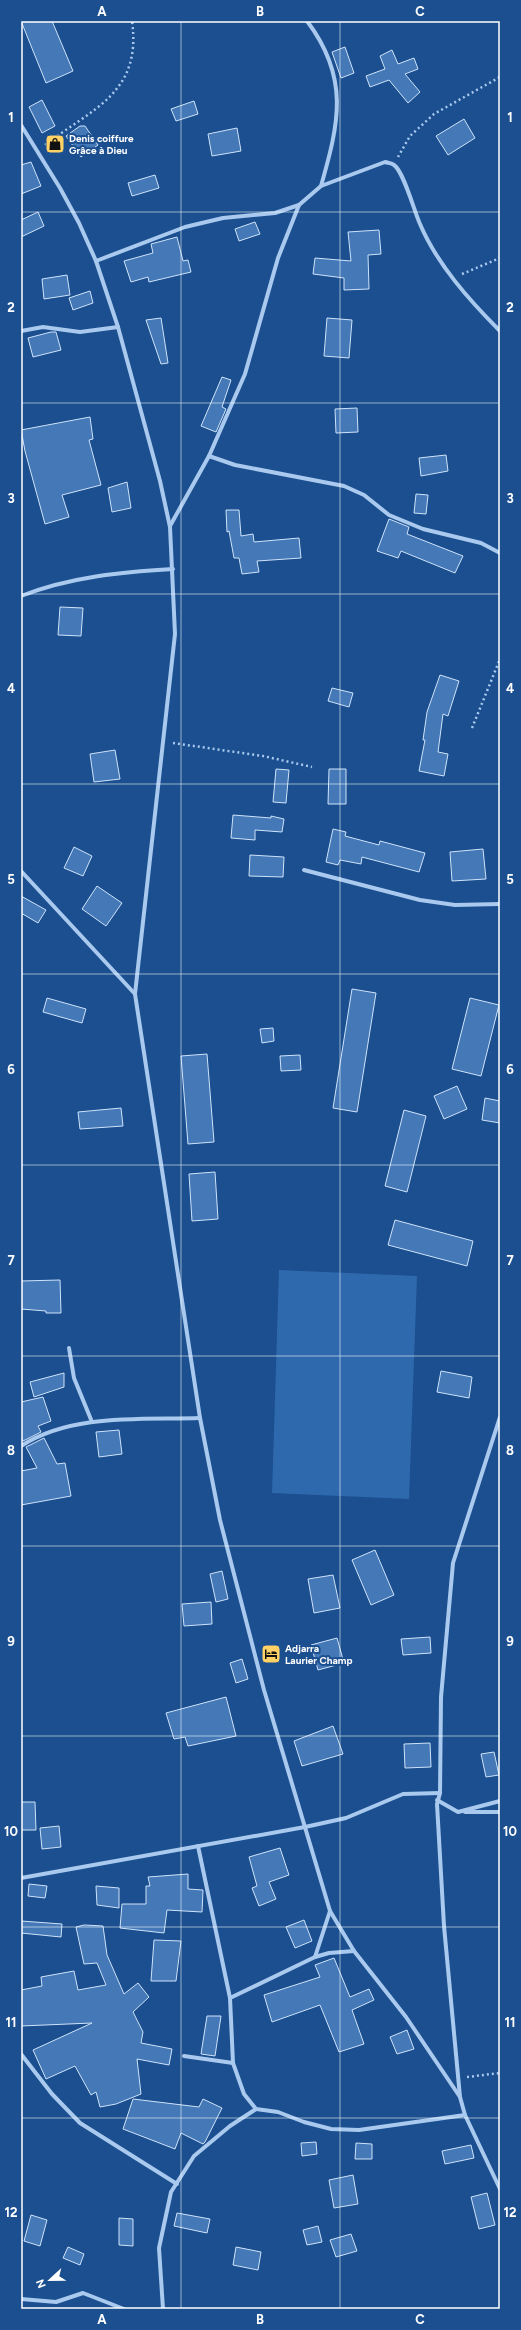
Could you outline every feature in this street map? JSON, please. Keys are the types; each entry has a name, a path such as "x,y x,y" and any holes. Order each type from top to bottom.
{"street":[{"path":"307,21 331,62 338,98 332,148 321,186"},
{"path":"21,125 38,150 79,223 96,261 118,327 160,481 170,527 175,634 135,994 200,1418 220,1520 264,1690 330,1911 354,1951 406,2017 460,2097"},
{"path":"96,261 185,227 223,218 275,213 299,205 321,186 385,162 394,165 401,175 420,225 453,278 464,294 500,331"},
{"path":"170,527 209,456 245,374 278,258 299,205"},
{"path":"21,330 43,327 80,332 118,327"},
{"path":"209,456 235,465 344,486 364,495 389,515 423,529 481,543 500,553"},
{"path":"21,596 72,581 113,573 173,568"},
{"path":"304,870 420,900 455,905 500,904"},
{"path":"21,871 135,994"},
{"path":"69,1348 74,1378 92,1422"},
{"path":"500,1417 498,1434 453,1563 441,1697 440,1793 437,1800 444,1926 460,2097 465,2115 500,2189"},
{"path":"21,1446 29,1440 63,1428 92,1422 200,1418"},
{"path":"21,1878 305,1827 346,1818 403,1794 440,1793"},
{"path":"437,1800 458,1812 500,1812"},
{"path":"458,1812 500,1801"},
{"path":"198,1846 230,1998 233,2063 244,2094 256,2109"},
{"path":"315,1957 330,1911"},
{"path":"230,1998 315,1957 329,1953 354,1951"},
{"path":"21,2054 52,2094 80,2123 177,2184"},
{"path":"184,2056 233,2063"},
{"path":"163,2309 159,2248 171,2192 194,2156 230,2126 256,2109 278,2112 304,2122 331,2129 359,2130 465,2115"},
{"path":"21,2299 56,2302 84,2293 124,2309"}],"path":[{"path":"38,150 109,99 128,71 133,54 132,21"},
{"path":"394,165 410,136 434,114 500,77"},
{"path":"453,278 500,258"},
{"path":"472,728 500,659"},
{"path":"164,742 263,756 312,767"},
{"path":"459,2078 500,2073"}],"shaded area":[{"path":"279,1270 417,1276 409,1499 272,1493"}],"building":[{"path":"21,21 52,21 73,71 46,83"},
{"path":"345,47 354,73 341,78 332,52"},
{"path":"392,50 398,64 414,58 418,69 405,74 420,92 408,103 389,80 370,87 366,76 385,69 380,56"},
{"path":"42,100 55,126 42,133 29,107"},
{"path":"194,101 198,114 176,121 171,109"},
{"path":"464,119 475,138 448,155 436,136"},
{"path":"80,126 85,126 98,145 81,157 66,136"},
{"path":"237,128 241,151 212,156 208,134"},
{"path":"31,162 41,186 21,194 21,165"},
{"path":"155,175 159,188 132,196 128,183"},
{"path":"38,212 44,226 21,237 21,220"},
{"path":"255,222 260,234 239,241 235,229"},
{"path":"379,230 381,254 368,255 369,289 344,290 344,278 313,274 315,258 351,261 348,232"},
{"path":"177,237 183,261 188,260 191,272 149,282 148,277 131,282 124,261 153,253 151,244"},
{"path":"67,275 70,295 44,299 42,279"},
{"path":"90,291 93,303 73,310 69,298"},
{"path":"161,318 168,363 161,364 146,320"},
{"path":"327,318 352,320 349,358 324,356"},
{"path":"56,332 61,350 33,357 28,338"},
{"path":"222,377 231,380 222,407 226,409 216,432 201,426"},
{"path":"357,408 358,432 336,433 335,409"},
{"path":"90,417 93,439 89,440 101,485 62,495 69,517 45,524 25,451 21,430"},
{"path":"446,455 448,471 421,476 419,458"},
{"path":"127,482 131,508 112,512 108,488"},
{"path":"416,494 428,495 426,514 414,513"},
{"path":"226,510 239,510 241,536 253,534 254,542 299,538 301,558 257,561 259,572 242,574 239,558 234,558 229,531 227,532"},
{"path":"389,519 409,527 407,534 463,556 455,573 401,551 398,558 377,551"},
{"path":"60,607 83,608 81,636 58,635"},
{"path":"440,675 459,681 448,716 443,714 438,752 448,754 444,776 419,771 425,740 423,740 427,712"},
{"path":"332,688 353,693 349,707 328,701"},
{"path":"115,750 120,779 94,782 90,754"},
{"path":"276,769 289,770 286,803 273,802"},
{"path":"329,769 346,769 346,804 328,804"},
{"path":"233,815 271,818 271,816 284,819 282,832 255,830 255,840 231,838"},
{"path":"333,829 346,832 345,836 379,845 380,841 425,853 419,872 362,857 361,864 340,860 338,865 326,862"},
{"path":"74,847 92,856 83,876 64,868"},
{"path":"483,849 486,879 452,881 450,852"},
{"path":"250,855 284,857 283,877 249,876"},
{"path":"97,886 122,903 106,926 82,909"},
{"path":"21,896 46,910 38,923 21,913"},
{"path":"352,989 376,993 357,1112 333,1108"},
{"path":"47,998 86,1009 82,1023 43,1012"},
{"path":"470,998 499,1005 481,1076 452,1069"},
{"path":"273,1028 274,1041 262,1043 260,1029"},
{"path":"207,1054 214,1142 188,1144 181,1056"},
{"path":"300,1055 301,1070 281,1071 280,1056"},
{"path":"457,1086 467,1109 444,1119 434,1096"},
{"path":"485,1098 500,1101 500,1123 482,1120"},
{"path":"121,1108 123,1126 80,1129 78,1112"},
{"path":"404,1110 426,1116 407,1192 385,1186"},
{"path":"215,1172 218,1219 192,1221 189,1174"},
{"path":"395,1220 473,1241 467,1266 388,1245"},
{"path":"60,1280 61,1313 46,1313 46,1311 21,1309 21,1281"},
{"path":"441,1371 472,1377 469,1398 437,1392"},
{"path":"64,1373 64,1387 34,1397 30,1382"},
{"path":"43,1397 51,1421 38,1426 41,1432 23,1441 21,1437 21,1402"},
{"path":"119,1430 122,1454 99,1457 96,1432"},
{"path":"44,1438 57,1464 65,1463 71,1496 21,1505 21,1471 37,1468 26,1447"},
{"path":"375,1550 394,1595 371,1605 352,1560"},
{"path":"222,1571 228,1599 216,1602 210,1574"},
{"path":"333,1575 340,1608 314,1613 308,1579"},
{"path":"211,1602 212,1624 184,1626 182,1604"},
{"path":"430,1637 431,1653 403,1655 401,1639"},
{"path":"337,1638 344,1663 318,1670 311,1645"},
{"path":"242,1659 248,1679 236,1683 230,1663"},
{"path":"226,1697 236,1736 188,1746 185,1737 174,1739 166,1713"},
{"path":"333,1726 343,1754 302,1766 294,1741"},
{"path":"430,1743 431,1767 405,1768 404,1744"},
{"path":"494,1752 499,1775 486,1777 481,1754"},
{"path":"21,1802 35,1802 36,1830 21,1830"},
{"path":"59,1826 61,1847 42,1849 40,1828"},
{"path":"280,1848 289,1875 269,1882 276,1899 259,1906 252,1888 257,1886 249,1857"},
{"path":"188,1874 188,1889 203,1890 202,1912 167,1910 164,1933 120,1928 122,1904 146,1904 146,1886 150,1886 148,1877"},
{"path":"29,1884 47,1886 45,1898 28,1896"},
{"path":"96,1886 119,1888 119,1908 97,1905"},
{"path":"304,1920 312,1941 295,1948 286,1927"},
{"path":"21,1921 62,1924 61,1937 21,1933"},
{"path":"84,1925 103,1926 107,1955 124,1994 138,1983 149,1997 133,2012 143,2032 141,2043 172,2049 169,2065 137,2059 141,2094 116,2104 100,2107 96,2092 91,2095 75,2066 46,2079 33,2050 92,2023 21,2026 21,1990 42,1986 41,1977 74,1971 78,1990 106,1985 97,1963 84,1964 76,1927"},
{"path":"154,1940 181,1941 176,1981 151,1981"},
{"path":"334,1958 350,1997 369,1989 374,2000 352,2010 364,2044 339,2052 320,2005 272,2022 264,1995 320,1977 315,1965"},
{"path":"207,2016 221,2016 215,2056 201,2054"},
{"path":"407,2030 414,2049 397,2054 390,2037"},
{"path":"133,2099 199,2107 203,2099 222,2108 203,2144 181,2133 175,2149 123,2129"},
{"path":"316,2142 317,2154 302,2156 301,2143"},
{"path":"356,2143 372,2144 372,2159 355,2159"},
{"path":"471,2145 474,2158 445,2164 442,2151"},
{"path":"353,2175 358,2204 334,2208 329,2180"},
{"path":"487,2193 495,2225 479,2229 471,2197"},
{"path":"177,2213 210,2219 207,2233 174,2226"},
{"path":"31,2215 47,2220 40,2246 24,2241"},
{"path":"119,2218 133,2219 133,2246 119,2245"},
{"path":"318,2226 322,2242 307,2245 303,2230"},
{"path":"351,2234 357,2251 336,2257 330,2240"},
{"path":"68,2247 84,2254 80,2265 63,2258"},
{"path":"236,2247 261,2252 258,2270 233,2265"}],"place":[{"name":"Denis coiffure Grâce à Dieu","path":"55,144"},
{"name":"Adjarra Laurier Champ","path":"271,1654"}]}
